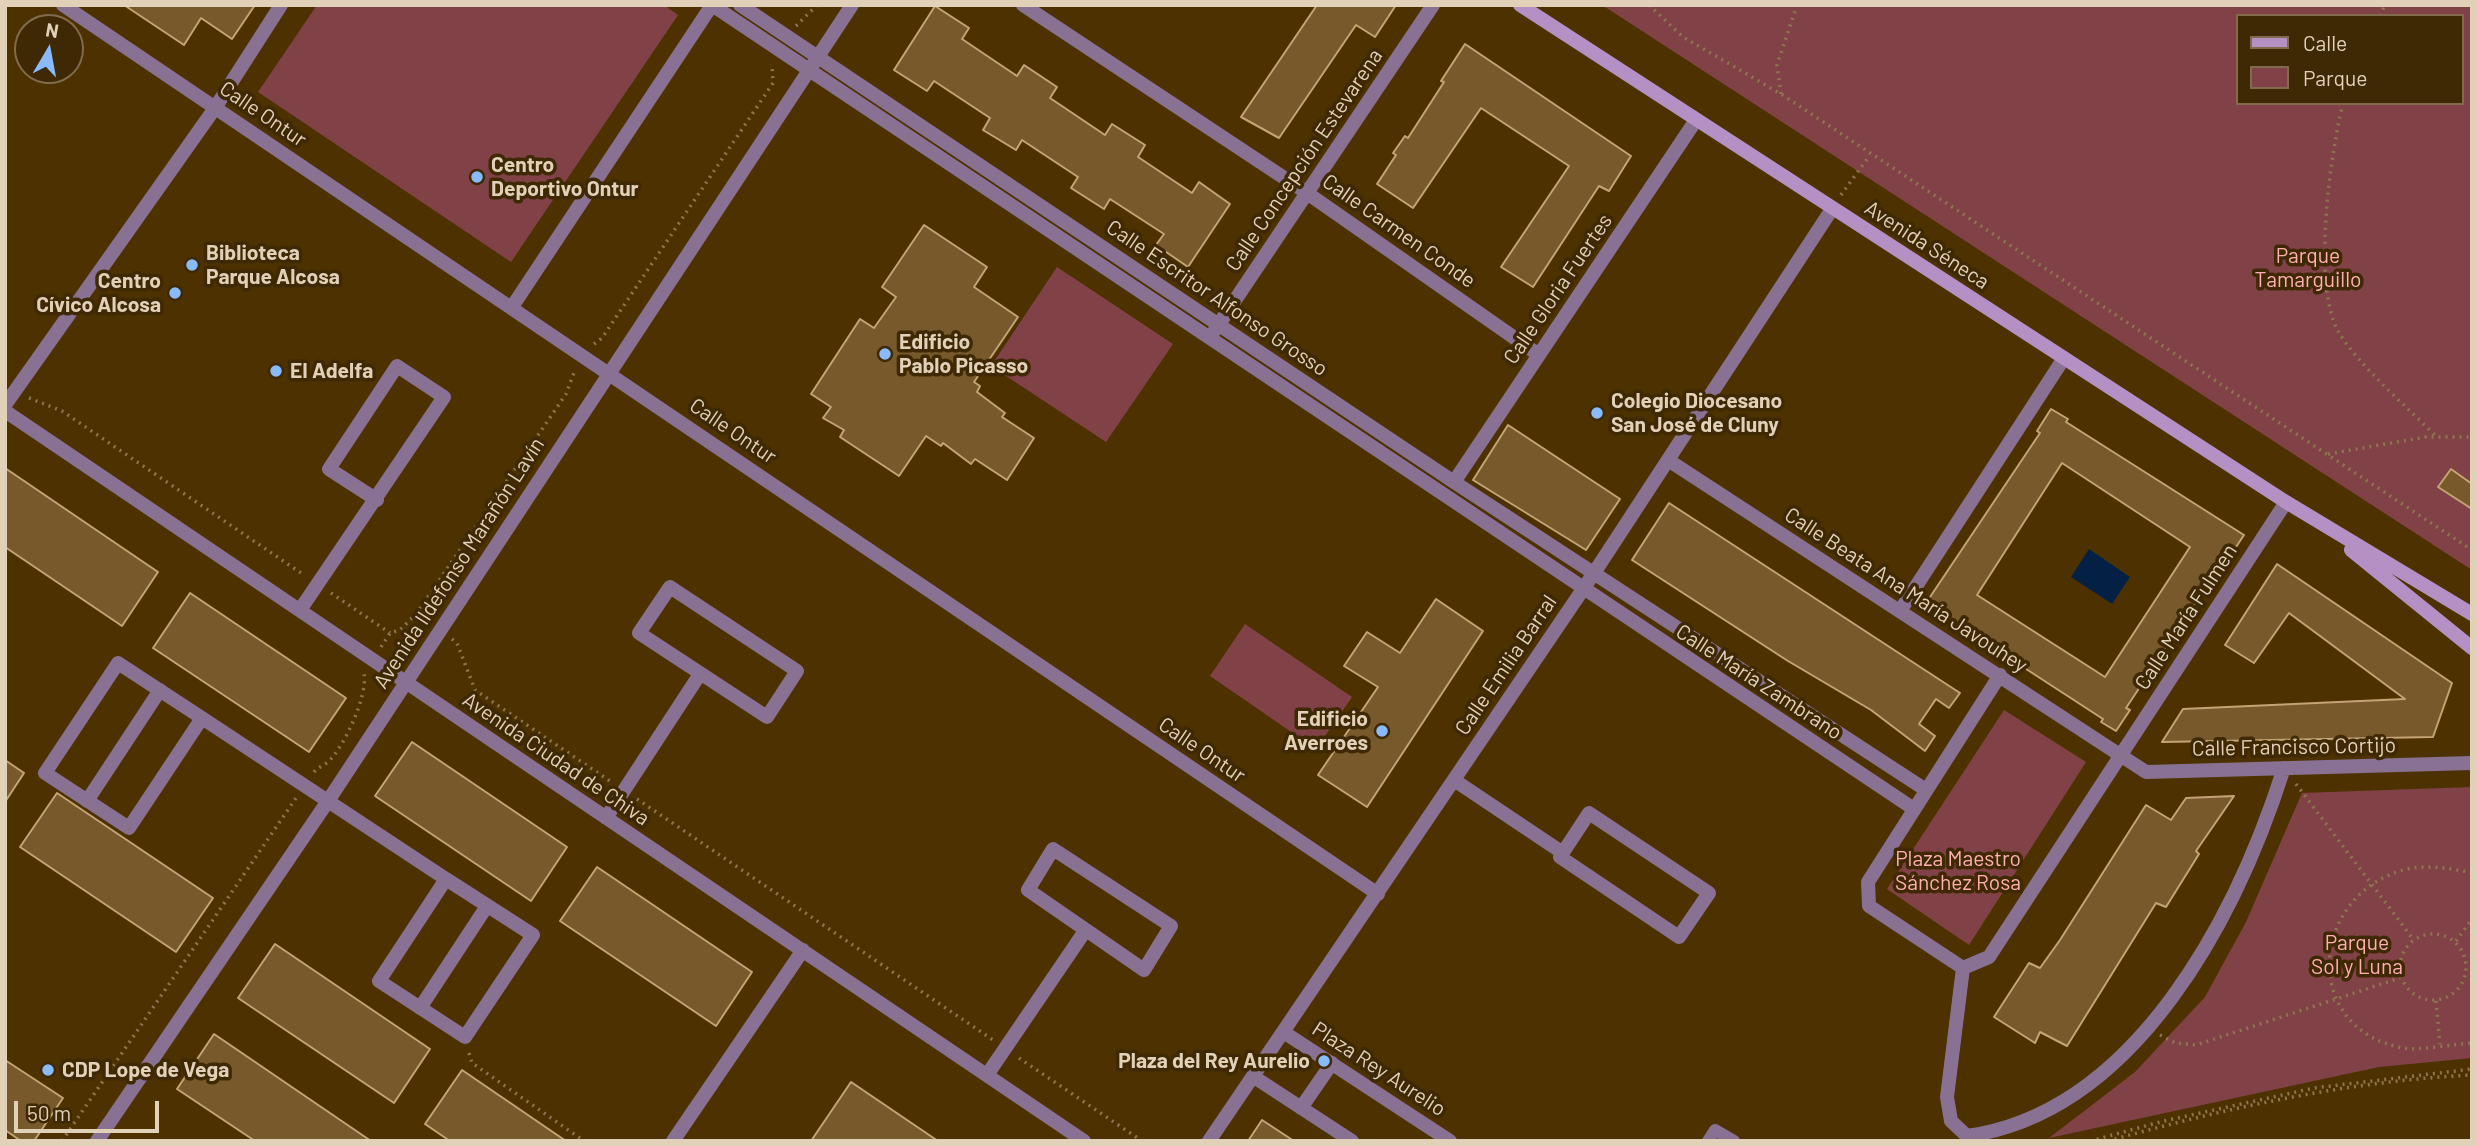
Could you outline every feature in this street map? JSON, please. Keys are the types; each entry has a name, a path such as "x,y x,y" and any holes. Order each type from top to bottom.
{"street":[{"name":"Calle Ontur","path":"63,5 1378,894"},
{"path":"5,405 215,108 281,5"},
{"path":"512,307 712,5 813,64"},
{"path":"740,5 813,64"},
{"name":"Avenida Ildefonso Marañón Lavín","path":"97,1141 328,801 852,5"},
{"name":"Calle Carmen Conde","path":"1023,5 1307,193 1539,355"},
{"name":"Calle Concepción Estevarena","path":"1210,338 1433,5"},
{"name":"Avenida Séneca","path":"1520,5 2286,502 2472,614"},
{"name":"Calle Escritor Alfonso Grosso","path":"813,64 1219,323 1594,573"},
{"name":"Calle Escritor Alfonso Grosso","path":"813,64 1582,590"},
{"name":"Calle Gloria Fuertes","path":"1454,482 1696,120"},
{"name":"Calle Emilia Barral","path":"1209,1141 1594,573 1832,209"},
{"path":"1900,611 2064,358"},
{"path":"300,610 377,500 444,397 397,366 329,469 377,500"},
{"name":"Avenida Ciudad de Chiva","path":"5,411 1084,1141"},
{"name":"Calle Beata Ana María Javouhey","path":"1668,460 2121,755"},
{"name":"Calle María Fulmen","path":"2121,755 2286,502"},
{"name":"Avenida Séneca","path":"2312,518 2472,648"},
{"name":"Calle María Zambrano","path":"1594,573 1927,790"},
{"path":"670,587 797,671 767,717 700,674 639,633 670,587"},
{"name":"Calle María Zambrano","path":"1582,590 1914,809"},
{"path":"202,718 129,828 45,773 118,663 160,690 446,879 533,935 465,1037 379,981 446,879"},
{"path":"606,817 700,674"},
{"path":"1963,968 1869,906 1868,882 2000,675"},
{"path":"87,801 160,690"},
{"path":"1963,968 1989,957 2121,755"},
{"name":"Calle Francisco Cortijo","path":"2121,755 2146,772 2472,763"},
{"path":"1963,968 1947,1097 1951,1121 1965,1138 1994,1132 2070,1096 2119,1058 2161,1015 2241,879 2284,768"},
{"path":"1454,780 1563,853"},
{"path":"1589,813 1709,893 1679,937 1560,857 1563,853 1589,813"},
{"path":"1053,849 1171,926 1144,970 1085,931 1028,890 1053,849"},
{"path":"420,1008 488,906"},
{"path":"987,1075 1085,931"},
{"path":"673,1141 803,950"},
{"name":"Plaza Rey Aurelio","path":"1284,1032 1450,1141"},
{"path":"1301,1108 1332,1063"},
{"path":"1254,1077 1352,1141"}],"lane":[{"path":"1708,1141 1715,1130 1734,1141"}],"path":[{"path":"791,31 817,5"},
{"path":"1649,5 1683,37 1781,94 2472,550"},
{"path":"1781,94 1777,65 1797,5"},
{"path":"590,347 602,338 773,83 775,54"},
{"path":"2343,105 2336,132 2325,247 2327,304 2339,332 2381,381 2437,437"},
{"path":"1832,209 1870,155"},
{"path":"325,589 390,633 400,631 415,615 566,394 570,377 579,364"},
{"path":"26,396 41,405 62,411 309,579"},
{"path":"2327,454 2437,437 2472,437"},
{"path":"415,615 424,621"},
{"path":"382,646 390,633"},
{"path":"457,643 475,690 617,785"},
{"path":"312,774 328,762 355,718 366,685 364,674"},
{"path":"2284,768 2413,939"},
{"path":"62,1141 300,792"},
{"path":"632,796 998,1043"},
{"path":"2472,873 2442,866 2405,870 2372,886 2355,898 2342,914 2334,933 2328,970 2329,985 2336,999 2350,1019 2370,1035 2405,1049 2472,1042"},
{"path":"2456,941 2472,919"},
{"path":"2433,933 2456,941 2465,953 2469,973 2457,992 2436,1001 2414,995 2400,978 2400,956 2413,939 2433,933"},
{"path":"2148,1029 2175,1043 2196,1045 2400,978"},
{"path":"2436,1001 2440,1044"},
{"path":"465,1037 472,1063 584,1141"},
{"path":"1016,1055 1142,1141"},
{"path":"2090,1141 2164,1121 2314,1088 2472,1069"},
{"path":"2108,1141 2165,1125 2314,1093 2472,1075"}],"green space":[{"name":"Centro Deportivo Ontur","path":"317,5 664,5 678,15 511,262 258,92"},
{"name":"Parque Tamarguillo","path":"1602,5 2472,5 2472,570"},
{"path":"1057,267 1173,344 1106,442 991,366"},
{"path":"1245,624 1352,697 1316,749 1210,676"},
{"name":"Plaza Maestro Sánchez Rosa","path":"2004,710 2086,762 1969,945 1887,889"},
{"name":"Parque Sol y Luna","path":"2472,787 2472,1058 2379,1067 2049,1138 2135,1072 2205,997 2246,922 2302,793"}],"water":[{"path":"2089,549 2130,577 2112,604 2071,577"}],"building":[{"path":"124,5 255,5 232,39 201,18 184,45"},
{"path":"1317,5 1396,5 1375,37 1356,25 1279,138 1241,117"},
{"path":"935,6 969,28 962,39 1017,76 1024,65 1057,87 1050,98 1105,135 1112,124 1145,145 1138,157 1192,193 1199,182 1230,204 1188,267 1156,245 1164,234 1110,199 1104,209 1071,188 1078,177 1022,140 1016,150 983,130 990,118 934,81 927,91 894,70"},
{"path":"1465,44 1631,156 1609,191 1599,186 1533,287 1501,267 1569,166 1481,108 1413,208 1377,184 1396,155 1393,153 1405,136 1408,138"},
{"name":"Edificio Pablo Picasso","path":"924,225 987,267 974,287 1018,317 974,382 980,386 977,392 1005,413 1002,417 1034,438 1007,480 975,459 971,464 943,443 941,446 926,436 899,476 840,437 844,430 823,418 831,407 811,394 860,319 874,328 896,297 882,287"},
{"path":"2051,409 2068,419 2066,422 2244,535 2230,556 2228,554 2126,708 2130,710 2116,731 2101,722 2103,719 1940,613 1938,616 1924,606 2040,433 2037,431","holes":["2062,463 2190,547 2105,677 1977,595"]},
{"path":"1508,425 1620,499 1586,550 1473,480"},
{"path":"5,468 158,572 122,626 5,547"},
{"path":"2451,469 2472,484 2472,509 2438,487"},
{"path":"1669,503 1960,693 1949,708 1936,699 1919,724 1935,736 1925,751 1871,710 1788,661 1632,560"},
{"path":"2277,564 2452,683 2433,737 2162,742 2183,709 2405,699 2289,613 2254,663 2225,645"},
{"path":"190,593 346,698 309,752 153,648"},
{"name":"Edificio Averroes","path":"1436,599 1483,631 1367,807 1318,775 1378,687 1344,666 1367,632 1400,653"},
{"path":"412,742 567,847 531,901 375,796"},
{"path":"5,760 24,773 5,802"},
{"path":"57,793 213,898 176,952 20,847"},
{"path":"2234,796 2196,851 2199,854 2166,907 2156,903 2067,1046 2040,1032 2035,1043 1994,1017 2029,963 2040,968 2146,805 2171,820 2186,798"},
{"path":"597,867 752,972 716,1026 560,921"},
{"path":"275,944 430,1049 394,1103 238,998"},
{"path":"214,1034 371,1141 255,1141 177,1089"},
{"path":"5,1060 63,1098 34,1141 21,1141 5,1130"},
{"path":"462,1070 566,1141 450,1141 425,1124"},
{"path":"851,1082 938,1141 811,1141"},
{"path":"1262,1120 1294,1141 1248,1141"}],"place":[{"name":"Centro Deportivo Ontur","path":"477,177"},
{"name":"Biblioteca Parque Alcosa","path":"192,265"},
{"name":"Centro Cívico Alcosa","path":"175,293"},
{"name":"Edificio Pablo Picasso","path":"885,354"},
{"name":"EI Adelfa","path":"276,371"},
{"name":"Colegio Diocesano San José de Cluny","path":"1597,413"},
{"name":"Edificio Averroes","path":"1382,731"},
{"name":"Plaza del Rey Aurelio","path":"1324,1061"},
{"name":"CDP Lope de Vega","path":"48,1070"}]}
